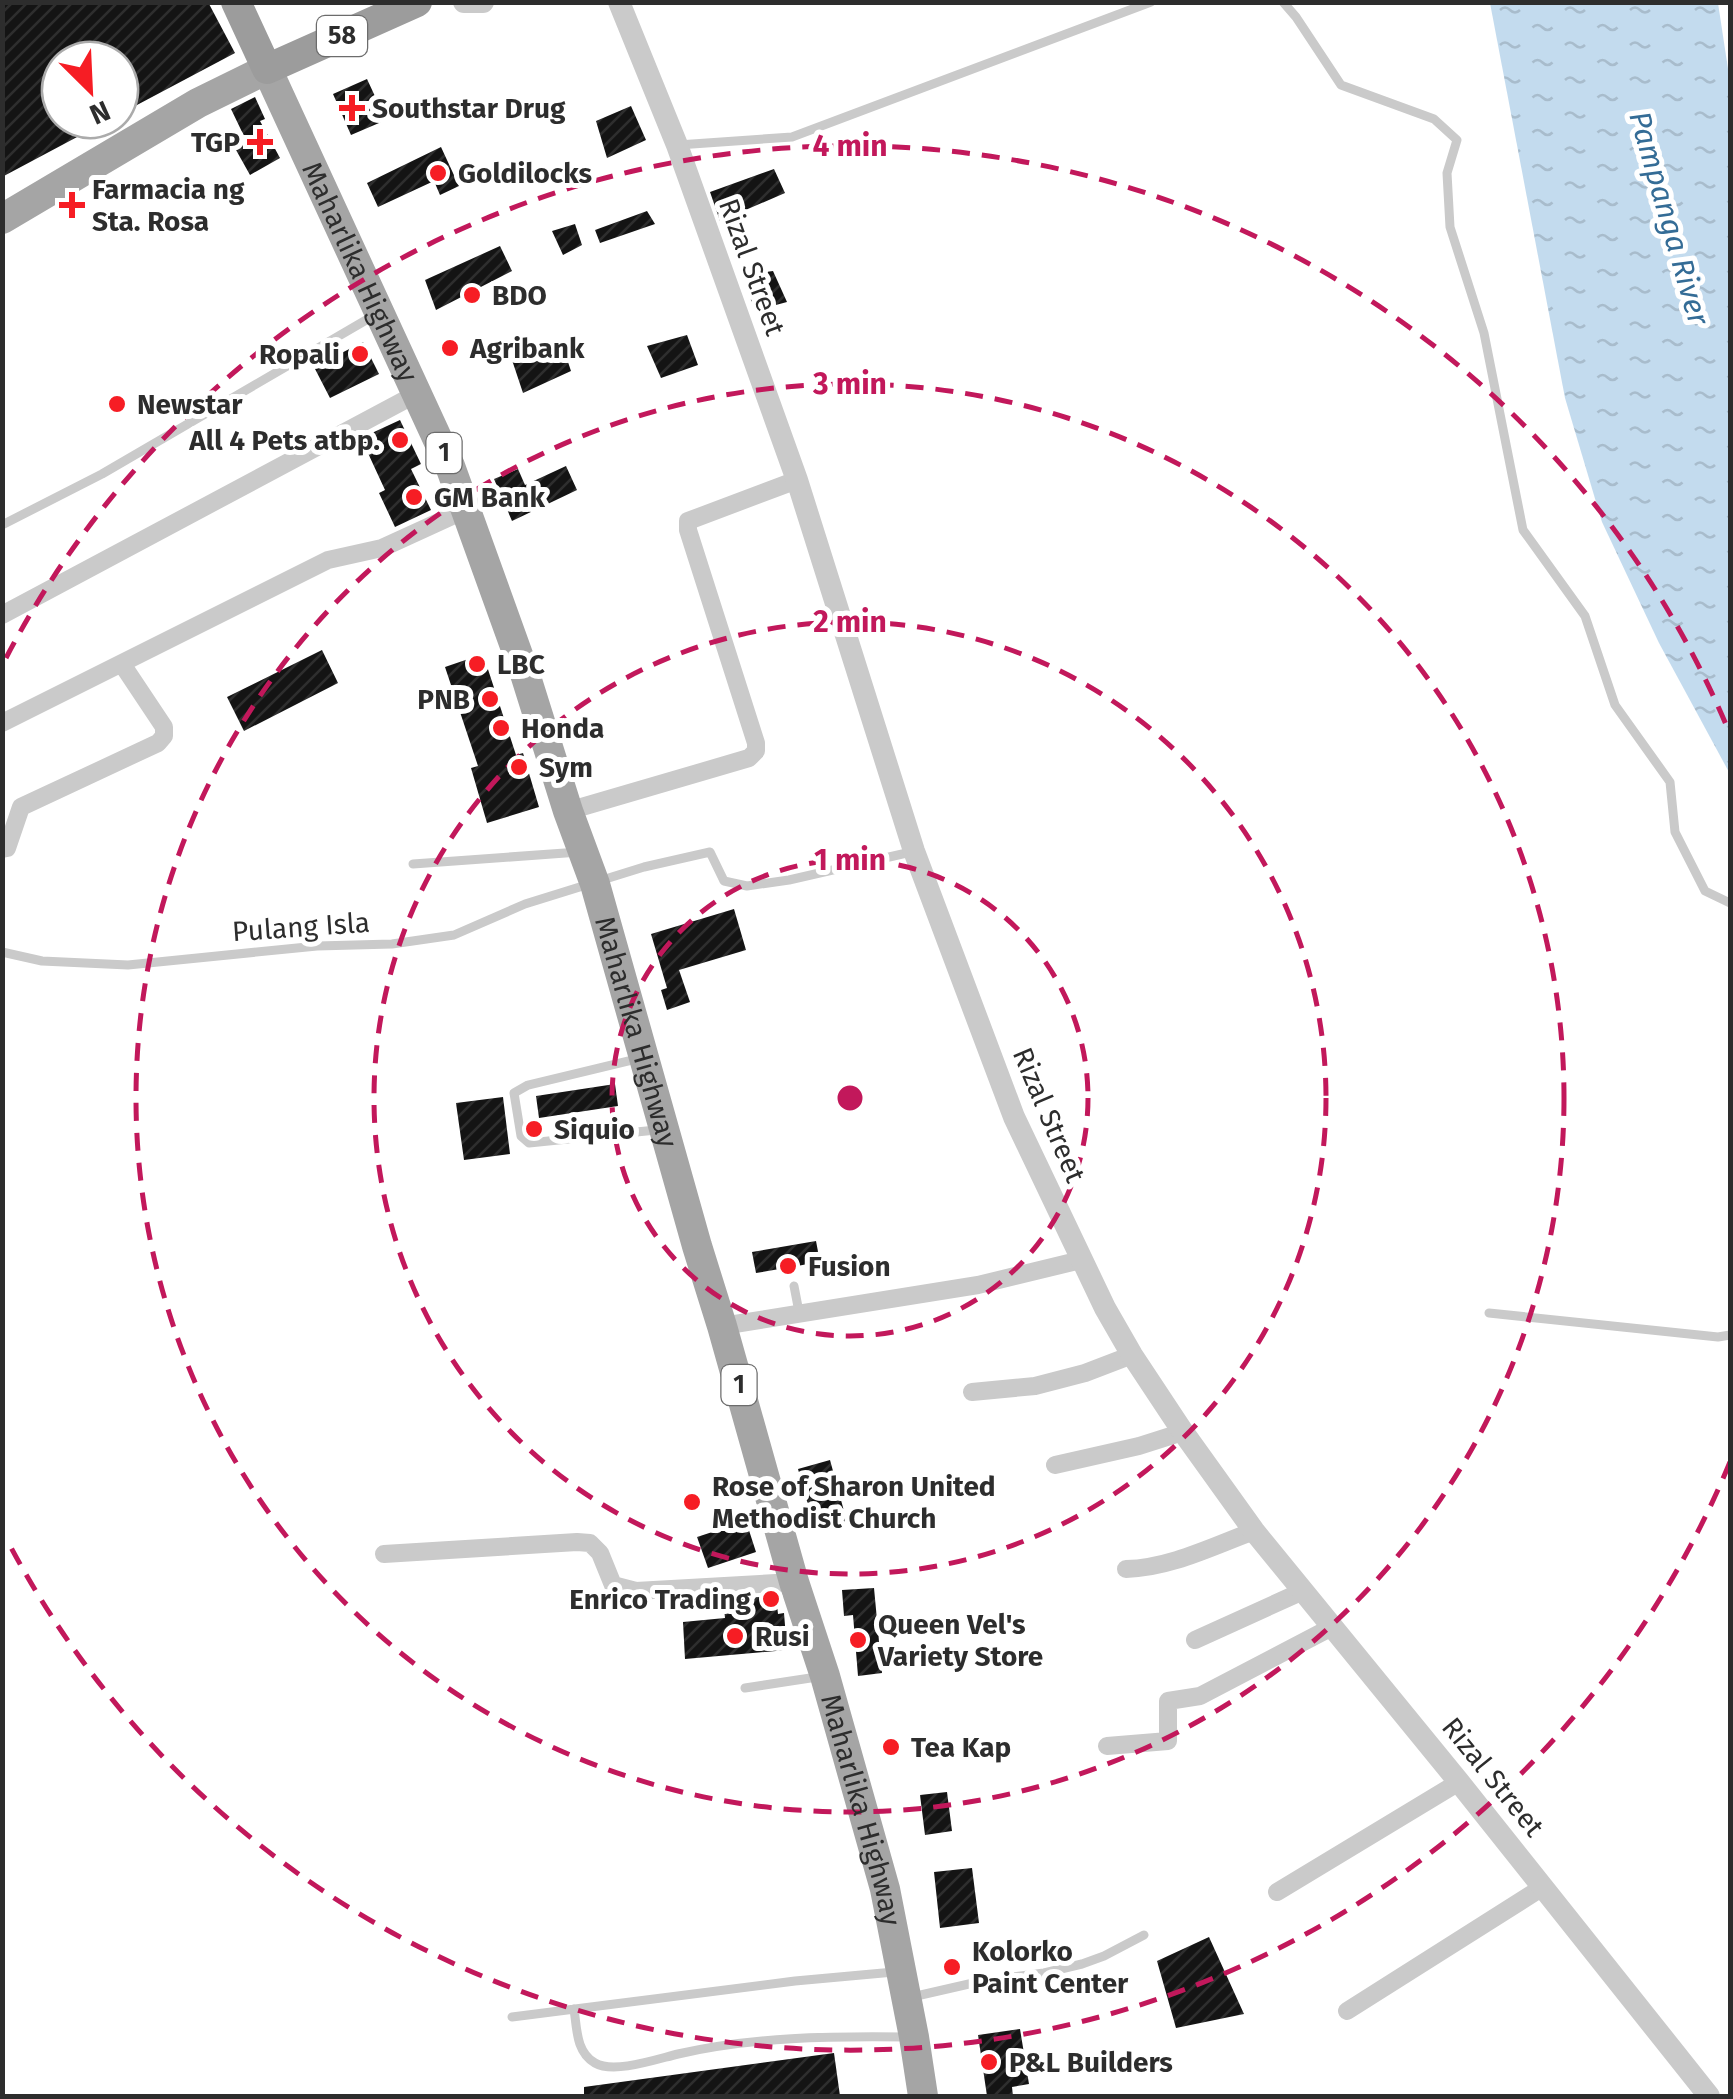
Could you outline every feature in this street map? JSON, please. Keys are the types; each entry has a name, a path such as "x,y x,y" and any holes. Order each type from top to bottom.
{"highway":[{"name":"Maharlika Highway","path":"236,2 267,70"},
{"name":"58","path":"267,70 416,2"}],"main road":[{"path":"2,218 198,103 267,70"},
{"name":"Maharlika Highway","path":"267,70 450,466 595,884 885,1889 923,2096"}],"street":[{"path":"464,2 482,2"},
{"name":"Rizal Street","path":"618,2 677,146 796,480 914,851 1014,1118 1081,1260 1132,1355 1254,1530 1709,2096"},
{"path":"2,615 418,394"},
{"path":"568,811 749,758 756,751 688,520 796,480"},
{"path":"2,723 328,560 382,548 465,510"},
{"path":"2,849 7,848 22,807 158,743 164,736 164,727 122,664"},
{"path":"722,1326 978,1285 1081,1260"},
{"path":"972,1392 1034,1386 1132,1355"},
{"path":"1055,1466 1184,1432"},
{"path":"1126,1570 1193,1554 1254,1530"},
{"path":"384,1554 577,1542 590,1543 600,1554 613,1585 636,1591 794,1582"},
{"path":"1195,1640 1303,1592"},
{"path":"1108,1746 1168,1740 1168,1701 1200,1696 1332,1627"},
{"path":"1276,1892 1459,1782"},
{"path":"1347,2011 1543,1887"}],"lane":[{"path":"677,146 792,138 1151,2"},
{"path":"1284,2 1341,86 1434,119 1457,140 1447,173 1450,226 1484,333 1523,530 1585,616 1615,704 1670,782 1675,832 1704,891 1730,902"},
{"path":"2,525 102,474 380,312"},
{"name":"Pulang Isla","path":"2,952 42,961 128,965 317,946 392,944 454,935 525,904 710,852 724,881 747,886 914,851"},
{"path":"413,864 582,852"},
{"path":"644,1057 528,1085 514,1094 521,1136 529,1144 664,1130"},
{"path":"794,1286 799,1313"},
{"path":"1489,1313 1730,1335"},
{"path":"745,1688 825,1676"},
{"path":"512,2017 795,1981 905,1985 982,1981 1082,1964 1144,1936"},
{"path":"574,2009 581,2050 598,2065 617,2068 722,2046 813,2037 914,2037"}],"water":[{"name":"Pampanga River","path":"1490,3 1718,3 1730,82 1730,774 1659,643 1602,522 1565,398"}],"building":[{"path":"2,2 208,2 235,53 140,103 140,40 40,40 40,140 71,140 2,177"},
{"path":"367,79 386,120 351,135 333,94"},
{"path":"255,97 265,119 260,121 280,158 250,175 231,141 243,134 231,109"},
{"path":"631,106 646,140 607,158 596,121"},
{"path":"441,147 459,186 440,195 434,181 378,207 367,183"},
{"path":"774,169 785,193 720,221 710,192"},
{"path":"647,211 655,224 600,243 595,230"},
{"path":"575,224 582,245 563,255 552,231"},
{"path":"500,246 512,271 436,310 425,280"},
{"path":"773,271 787,302 754,311 744,275"},
{"path":"687,335 698,365 661,378 647,346"},
{"path":"561,341 571,371 523,393 512,360"},
{"path":"363,342 379,374 330,398 314,367"},
{"path":"400,420 421,464 411,469 431,510 395,527 379,493 385,490 361,438"},
{"path":"566,466 577,490 512,521 494,479 518,469 525,485"},
{"path":"322,650 338,683 244,731 227,697"},
{"path":"483,654 516,755 523,753 539,807 487,823 471,768 478,766 445,667"},
{"path":"734,909 746,950 679,970 690,1002 667,1010 661,990 667,988 651,934"},
{"path":"615,1084 618,1106 539,1118 536,1096"},
{"path":"503,1097 510,1154 464,1160 456,1103"},
{"path":"816,1241 820,1262 756,1273 752,1252"},
{"path":"830,1460 847,1522 815,1530 798,1469"},
{"path":"746,1521 756,1552 708,1568 697,1537"},
{"path":"874,1588 882,1673 858,1676 853,1615 844,1616 842,1590"},
{"name":"Rusi","path":"776,1596 778,1614 784,1613 787,1650 685,1659 683,1622 725,1618 723,1599"},
{"path":"947,1792 952,1831 925,1835 920,1795"},
{"path":"972,1868 979,1923 940,1928 934,1872"},
{"path":"1209,1937 1244,2014 1176,2028 1157,1961"},
{"path":"1020,2029 1029,2084 1012,2087 1013,2096 987,2096 978,2035"},
{"path":"834,2053 840,2096 584,2096 584,2087"}],"place":[{"name":"Southstar Drug","path":"352,108"},
{"name":"TGP","path":"260,142"},
{"name":"Goldilocks","path":"438,173"},
{"name":"Farmacia ng Sta. Rosa","path":"72,205"},
{"name":"BDO","path":"472,295"},
{"name":"Agribank","path":"450,348"},
{"name":"Ropali","path":"360,354"},
{"name":"Newstar","path":"117,404"},
{"name":"All 4 Pets atbp.","path":"400,440"},
{"name":"GM Bank","path":"414,497"},
{"name":"LBC","path":"477,664"},
{"name":"PNB","path":"490,699"},
{"name":"Honda","path":"501,728"},
{"name":"Sym","path":"519,767"},
{"name":"Siquio","path":"534,1129"},
{"name":"Fusion","path":"788,1266"},
{"name":"Rose of Sharon United Methodist Church","path":"692,1502"},
{"name":"Enrico Trading","path":"771,1599"},
{"name":"Rusi","path":"735,1636"},
{"name":"Queen Vel's Variety Store","path":"858,1640"},
{"name":"Tea Kap","path":"891,1747"},
{"name":"Kolorko Paint Center","path":"952,1967"},
{"name":"P&L Builders","path":"989,2062"}]}
